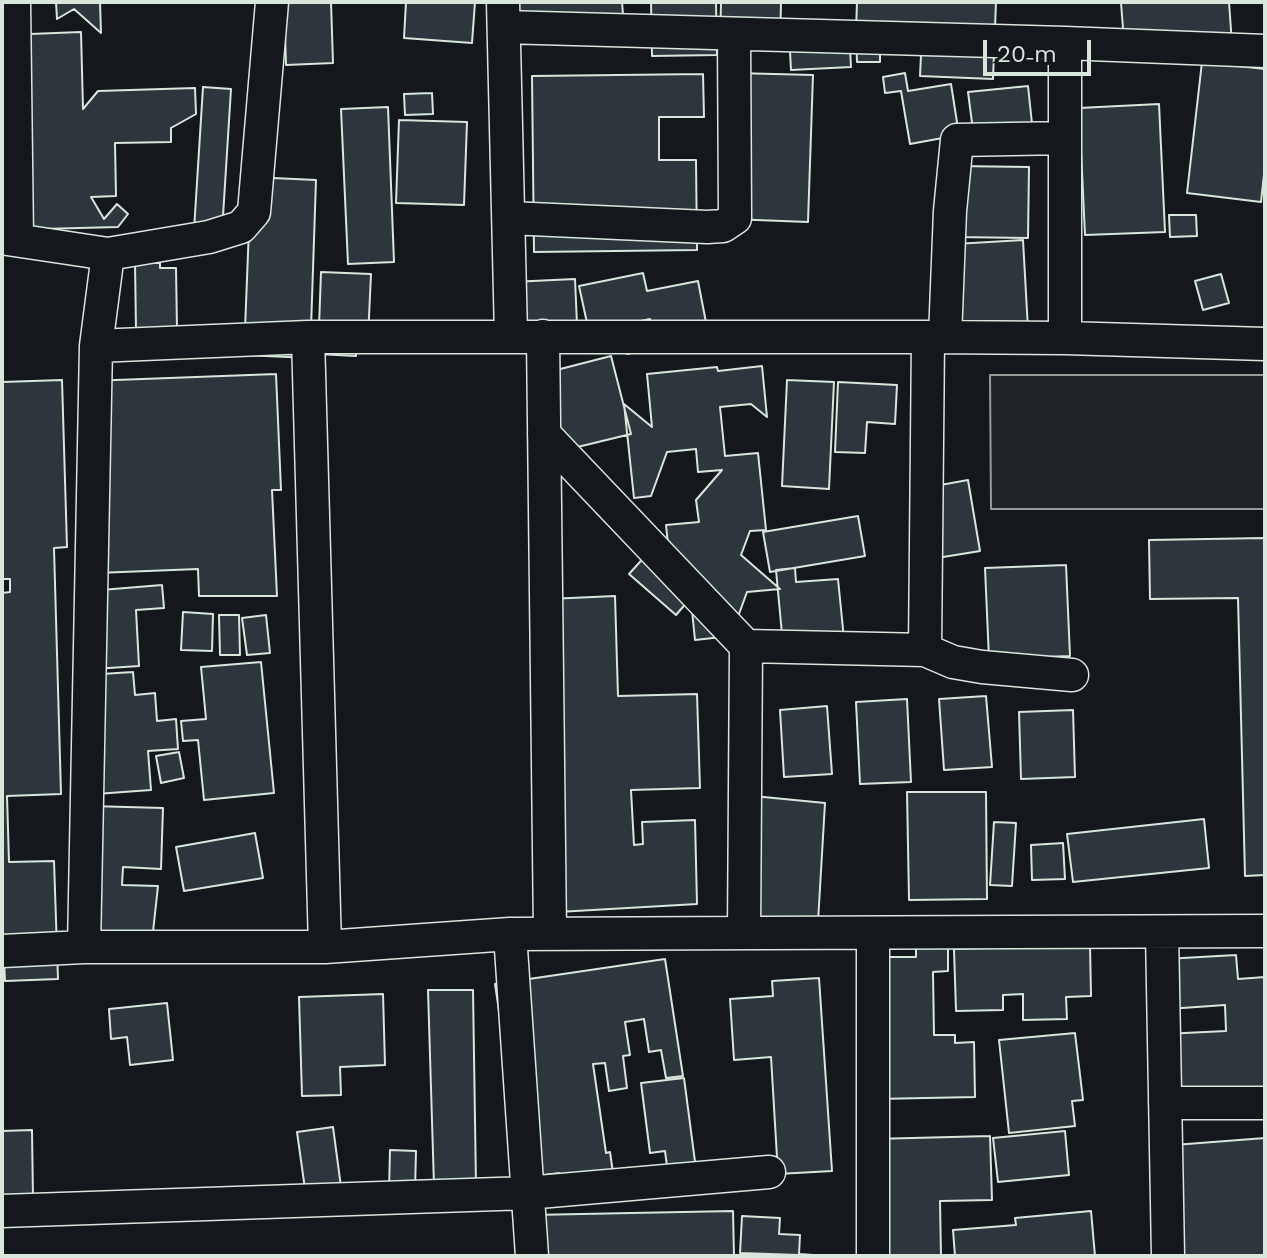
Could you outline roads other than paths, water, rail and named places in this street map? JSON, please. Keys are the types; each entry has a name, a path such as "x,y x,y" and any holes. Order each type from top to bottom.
{"street":[{"path":"14,2 9,239 108,254 209,237 241,227 254,212 272,2"},
{"path":"511,336 503,14 734,34 1265,51"},
{"path":"509,218 707,227 723,226 735,218 734,34"},
{"path":"1065,43 1065,338"},
{"path":"945,337 950,211 957,140 1065,138"},
{"path":"84,947 96,346 108,254"},
{"path":"96,346 308,337 511,336 1065,338 1265,344"},
{"path":"543,336 550,934"},
{"path":"308,337 325,947"},
{"path":"925,650 928,337 945,337"},
{"path":"544,434 746,646 744,933"},
{"path":"746,646 925,650 953,662 1072,675"},
{"path":"2,951 84,947 325,947 510,934 1265,931"},
{"path":"1162,932 1168,1256"},
{"path":"873,933 873,1256"},
{"path":"510,934 532,1256"},
{"path":"1165,1103 1265,1103"},
{"path":"2,1211 527,1193 769,1172"}]}
